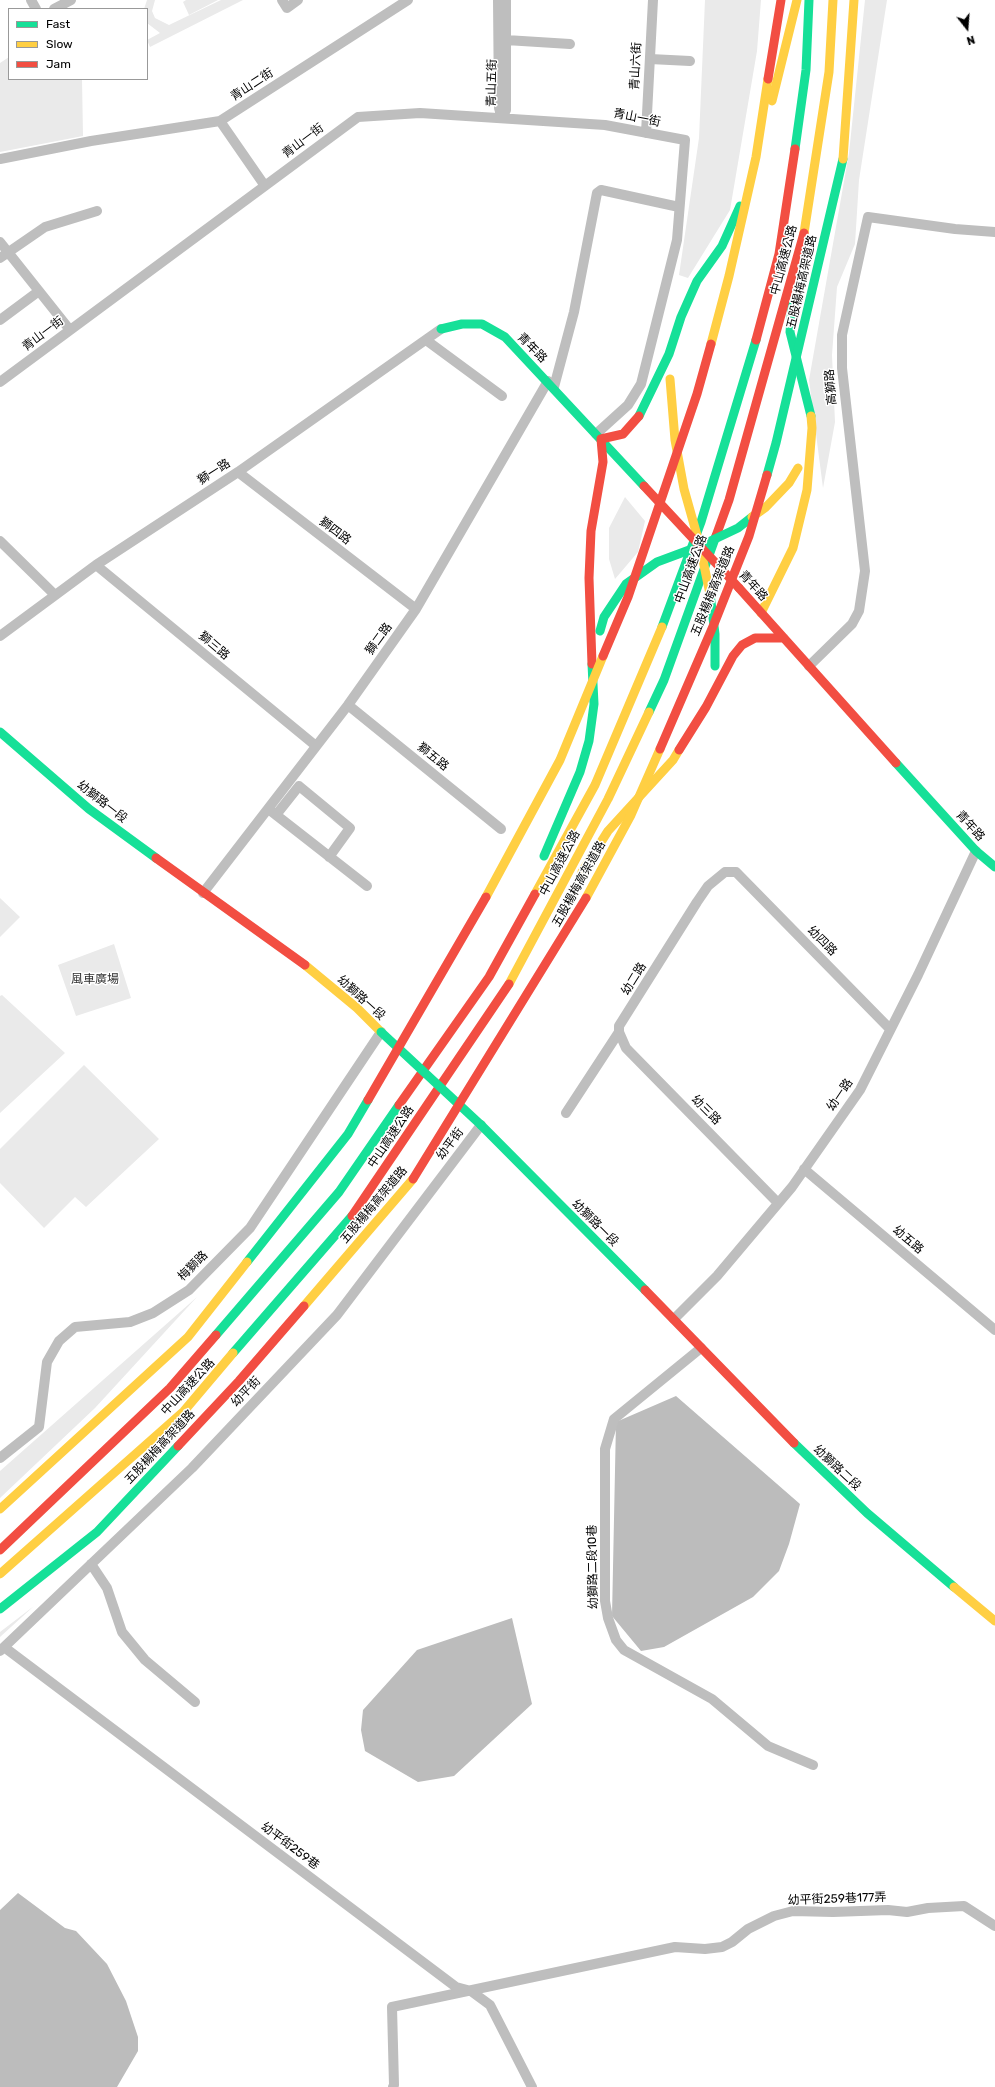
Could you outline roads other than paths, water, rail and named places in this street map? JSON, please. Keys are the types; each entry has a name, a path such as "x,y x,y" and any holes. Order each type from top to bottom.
{"main road":[{"path":"0,1509 188,1337 348,1134 499,876 560,760 628,597 697,394 729,276 756,157 781,0"},
{"path":"500,956 580,772 589,741 594,704 589,578 591,531 603,462 599,437 623,434 638,418 669,354 681,317 697,281 722,246 739,209 774,94 797,0"},
{"name":"中山高速公路","path":"0,1550 170,1388 339,1192 489,977 595,785 650,658 700,522 767,302 779,254 806,70 809,0"},
{"name":"中山高速公路","path":"0,1574 184,1411 355,1212 507,988 608,799 664,680 729,500 806,225 829,72 833,0"},
{"name":"五股楊梅高架道路","path":"0,1609 97,1532 239,1381 412,1181 573,921 631,815 714,624 749,536 776,443 842,167 854,0"},
{"path":"761,613 793,548 807,490 812,428 810,407 793,349 790,332 790,316 806,225"},
{"name":"青年路","path":"441,329 462,324 482,324 505,337 551,384 739,588 976,851 995,867"},
{"path":"669,354 675,440 684,489 700,546 711,604 715,666 706,707"},
{"path":"592,656 604,617 626,584 657,562 700,546 738,528 766,507 789,483 810,446"},
{"path":"507,988 608,831 673,760 706,707 732,656 742,645 755,638 784,638"},
{"name":"幼獅路一段","path":"0,732 89,809 306,967 357,1008 481,1125 674,1319"},
{"name":"幼獅路二段","path":"674,1319 788,1438 861,1507 995,1622"}],"street":[{"path":"56,8 70,0"},
{"path":"282,0 286,8 298,0"},
{"name":"青山二街","path":"0,159 91,141 220,121 408,0"},
{"name":"青山五街","path":"498,0 498,108 502,118"},
{"name":"青山五街","path":"502,118 506,110 506,0"},
{"name":"青山六街","path":"646,133 653,0"},
{"path":"506,40 570,44"},
{"path":"650,59 690,60"},
{"name":"青山一街","path":"0,382 358,117 420,113 605,125 685,140 679,207"},
{"path":"220,121 265,186"},
{"name":"獅二路","path":"203,893 348,704 416,609 551,384 574,312 597,193 602,190 679,207"},
{"path":"599,437 628,405 641,384 677,240 679,207"},
{"path":"4,255 45,227 97,211"},
{"name":"高獅路","path":"809,666 852,624 859,611 865,571 842,368 842,335 868,217 955,229 995,232"},
{"path":"0,242 4,255 39,291 70,330"},
{"path":"0,320 39,291"},
{"name":"獅一路","path":"0,636 96,565 238,472 441,329"},
{"path":"426,340 502,396"},
{"name":"獅四路","path":"238,472 416,609"},
{"path":"0,541 55,595"},
{"name":"獅三路","path":"96,565 316,746"},
{"name":"獅五路","path":"348,704 501,830"},
{"path":"276,815 299,786 350,828 329,857"},
{"path":"268,808 367,886"},
{"name":"幼一路","path":"674,1319 717,1276 778,1202 804,1169 860,1090 976,851"},
{"name":"幼二路","path":"566,1113 619,1032 619,1026 708,886 725,872 736,872"},
{"name":"幼四路","path":"736,872 890,1028"},
{"name":"梅獅路","path":"0,1458 39,1427 47,1362 58,1341 75,1327 130,1322 153,1313 189,1290 250,1228 381,1032"},
{"name":"幼三路","path":"619,1032 626,1048 778,1202"},
{"name":"幼平街","path":"2,1649 192,1468 337,1315 481,1125"},
{"name":"幼五路","path":"804,1169 995,1330"},
{"name":"幼獅路二段10巷","path":"701,1348 614,1419 605,1449 605,1601 608,1618 616,1640 624,1650 712,1699 768,1746 813,1765"},
{"path":"91,1564 107,1588 122,1632 145,1660 195,1702"},
{"name":"幼平街259巷","path":"2,1649 456,1987 471,1991 490,2006 532,2087"},
{"name":"幼平街259巷177弄","path":"393,2087 392,2007 675,1947 705,1949 722,1947 732,1942 754,1926 774,1916 793,1911 833,1912 888,1910 907,1912 928,1908 964,1906 995,1926"}],"park label":[{"name":"風車廣場","path":"95,980"}]}
